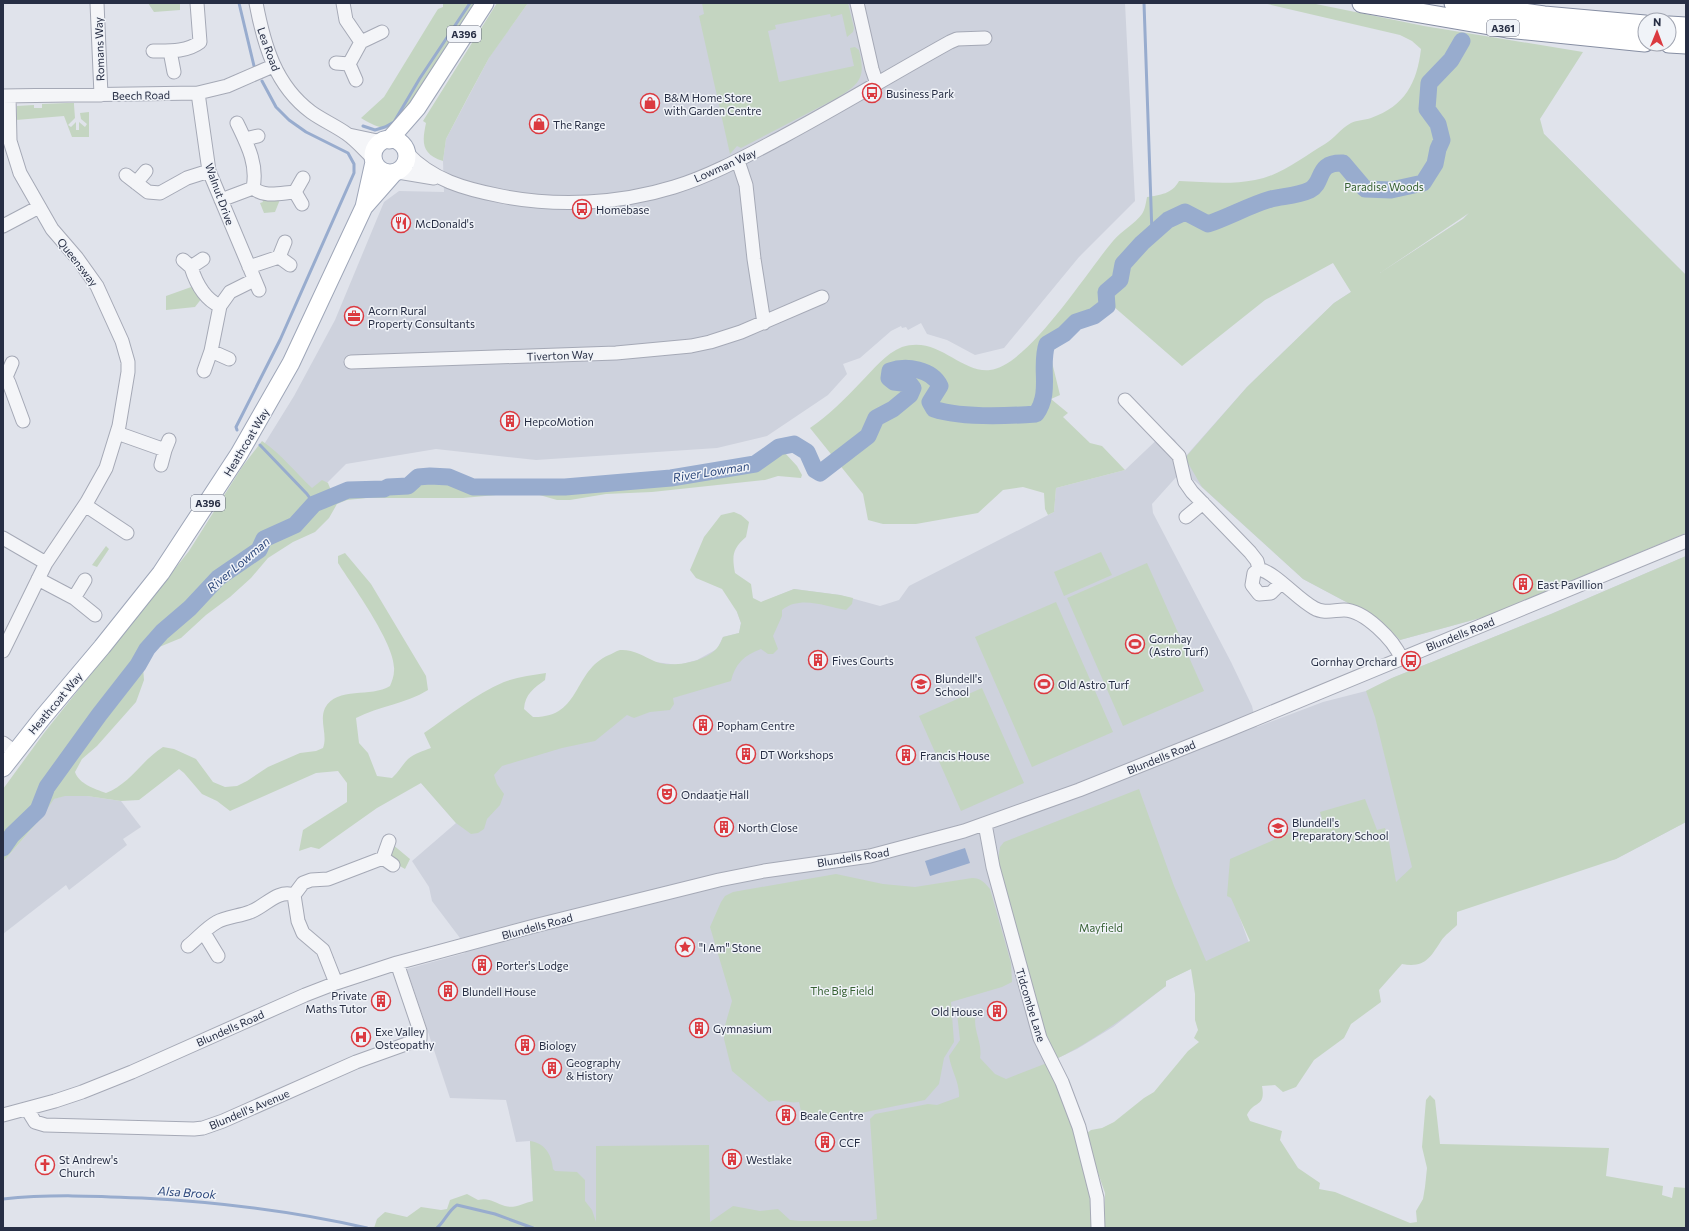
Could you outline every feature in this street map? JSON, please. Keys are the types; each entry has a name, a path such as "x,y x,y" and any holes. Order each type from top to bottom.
{"highway":[{"name":"A361","path":"1362,3 1507,28 1637,42"},
{"name":"A361","path":"1454,3 1544,16 1637,24"}],"main road":[{"name":"A396","path":"386,141 417,108 485,3"},
{"name":"A396","path":"406,150 417,108"},
{"path":"386,141 398,142 406,150 406,164 396,172 384,172 374,160 375,149 386,141"},
{"name":"Heathcoat Way","path":"3,768 9,748 42,716 120,625 161,573 223,480 291,363 364,207 374,160"},
{"name":"Heathcoat Way","path":"364,207 396,172"}],"street":[{"name":"Romans Way","path":"98,3 101,95"},
{"path":"153,51 170,51 193,47 200,42 197,3"},
{"name":"Lea Road","path":"256,3 262,34 273,66 293,96 310,111 348,134 374,160"},
{"path":"343,3 346,20 361,42"},
{"path":"857,3 872,69 877,84"},
{"path":"356,80 342,63 361,42 382,32"},
{"name":"Lowman Way","path":"396,172 440,179 468,188 514,198 583,202 634,196 674,187 738,161 950,42 958,39 985,38"},
{"path":"170,51 174,72"},
{"name":"Beech Road","path":"6,96 198,93 227,86 273,66"},
{"name":"Walnut Drive","path":"198,93 209,171 256,285 230,292 220,306"},
{"name":"Queensway","path":"3,651 46,563 85,505 106,468 117,433 128,372 128,362 122,341 97,286 77,258 52,229 20,173 12,153 6,96"},
{"path":"237,123 245,140 254,169 253,188"},
{"name":"Lea Road","path":"348,134 386,141"},
{"path":"245,140 258,136"},
{"name":"Lowman Way","path":"406,150 415,162 440,179"},
{"path":"738,161 746,185 754,259 764,323"},
{"path":"146,171 131,179 148,192 160,194 187,178 209,171"},
{"path":"296,192 303,178"},
{"path":"253,188 268,195 296,192"},
{"path":"220,200 253,188"},
{"path":"296,192 302,204"},
{"path":"3,226 39,207"},
{"path":"249,267 279,257 285,242"},
{"path":"279,257 290,265"},
{"path":"203,259 187,264 205,296 210,301 220,306 211,351 204,371"},
{"name":"Tiverton Way","path":"351,362 646,351 710,342 764,323 822,297"},
{"path":"211,351 229,360"},
{"path":"12,363 4,377 24,421"},
{"path":"1125,400 1179,456 1185,482 1250,552 1259,569"},
{"path":"117,433 167,445 161,465"},
{"path":"1186,517 1203,503"},
{"path":"85,505 127,533"},
{"path":"3,538 46,563"},
{"name":"Blundells Road","path":"3,1115 55,1101 132,1072 336,983 698,885 764,871 895,850 984,824 1079,790 1216,735 1686,541"},
{"path":"1281,583 1271,593 1265,595 1258,594 1252,585 1254,572 1259,569 1266,571 1316,610 1346,610 1360,615 1394,644 1401,658"},
{"path":"38,579 74,598 95,615"},
{"path":"74,598 84,580"},
{"name":"Tidcombe Lane","path":"984,824 993,867 1040,1038 1065,1088 1079,1127 1097,1198 1098,1228"},
{"path":"336,983 323,950 303,933 298,921 294,895 303,883 311,880 328,879 388,862 389,841"},
{"path":"188,946 218,921 262,907 278,895 288,893 294,895"},
{"path":"204,933 218,956"},
{"name":"Blundell's Avenue","path":"27,1109 35,1122 45,1125 203,1128 356,1062 417,1041 421,1037 398,967"}],"shaded area":[{"path":"528,3 1125,3 1135,201 1079,257 1004,348 975,355 947,340 927,334 921,323 908,330 906,327 902,328 901,326 891,331 860,358 843,364 847,374 828,395 767,436 717,448 536,460 436,449 346,464 310,500 255,459 294,396 335,320 384,202 399,191 444,192 443,161 446,139 490,56"},
{"name":"Blundell's School","path":"1544,134 1686,275 1686,533 1484,617 1400,640 1380,620 1303,579 1195,481 1179,474 1152,504 1153,513 1231,662 1252,706 1257,727 1323,702 1366,691 1392,678 1551,614 1686,556 1686,822 1616,859 1206,961 1166,981 1166,986 1113,1027 1077,1049 1056,1059 877,1227 545,1228 534,1224 530,1141 516,1142 506,1100 450,1098 407,969 465,953 460,938 432,901 429,887 412,861 456,823 421,783 555,720 655,662 678,665 697,660 717,649 723,637 739,633 741,623 737,612 794,589 840,595 880,606 899,600 909,586 1054,512 1056,488 1125,470 1165,432 1175,440 1185,457 1247,387 1334,303 1463,219","holes":["1237,910 1324,912 1249,943"]},
{"path":"67,795 87,796 121,801 141,827 123,839 127,845 69,890 66,885 3,934 3,862 41,818 53,799"}],"green space":[{"path":"148,3 180,4 180,10 154,12"},
{"path":"443,3 474,3 419,90 396,121 386,128 378,127 361,118 384,97 438,9 443,7"},
{"path":"497,3 528,3 489,58 468,97 446,139 443,161 430,155 427,151 424,142 426,123 423,121"},
{"path":"702,3 848,3 854,28 853,32 847,37 842,14 831,17 830,14 775,25 776,29 768,31 779,82 854,66 850,48 855,47 859,50 862,67 859,79 851,89 837,98 741,148 737,146 730,154 699,16 704,14"},
{"name":"Paradise Woods","path":"1263,3 1311,3 1424,26 1583,52 1540,119 1544,134 1686,275 1686,533 1484,617 1400,640 1380,620 1303,579 1202,487 1185,458 1247,387 1334,303 1351,292 1333,263 1265,300 1182,366 1113,306 1065,338 1050,354 1060,395 1051,399 1068,413 1063,417 1090,443 1102,446 1125,470 1056,488 1054,512 1048,515 1045,509 1044,493 1023,487 1003,490 978,513 916,524 883,524 868,520 863,494 810,428 824,418 849,395 880,362 902,347 915,345 927,346 938,350 969,366 979,369 990,370 1005,364 1022,352 1039,335 1073,294 1113,241 1139,218 1144,210 1147,197 1161,194 1173,189 1179,181 1217,183 1246,182 1273,175 1328,142 1351,123 1371,118 1393,107 1401,100 1412,83 1421,49 1412,41 1400,35","holes":["1469,213 1463,219 1380,273"]},
{"path":"74,103 75,118 68,125 71,127 76,122 76,130 79,130 79,122 85,127 87,124 81,119 80,113 89,112 89,137 72,137 64,116 16,120 17,106 34,105 34,108 42,108 42,104"},
{"path":"261,196 281,197 275,212 264,213 260,203 263,202"},
{"path":"194,286 202,298 195,307 166,310 166,296"},
{"path":"262,441 282,457 312,488 322,480 328,483 334,498 344,494 380,493 414,487 422,481 443,480 474,489 559,491 691,478 748,469 764,464 774,456 785,453 797,466 802,475 801,478 778,476 765,480 652,492 606,494 570,500 557,500 536,494 519,493 463,498 367,498 347,500 337,504 329,518 315,532 293,542 268,558 251,578 181,638 152,650 143,667 144,680 136,702 97,746 82,759 75,772 80,780 92,788 106,793 114,789 129,778 149,758 163,747 174,749 196,759 213,782 225,787 237,786 268,767 300,753 316,751 323,748 325,738 323,713 330,701 346,695 374,691 390,686 394,673 393,660 381,632 363,600 338,563 338,556 345,553 371,584 426,676 428,690 420,695 356,718 359,743 368,753 377,776 392,778 411,757 419,752 431,748 424,733 473,699 504,682 519,677 546,673 545,680 528,695 524,709 533,717 549,715 560,710 569,702 588,672 597,662 617,651 624,650 633,652 661,663 687,663 712,653 719,646 723,637 739,633 741,623 737,612 722,589 696,578 690,570 704,537 721,515 734,512 741,515 749,522 746,537 738,545 734,553 733,562 735,573 751,584 753,598 761,602 794,589 853,598 852,604 846,610 814,603 797,603 789,606 782,610 782,616 773,636 778,649 773,654 768,654 761,649 745,657 735,670 731,681 673,698 674,704 670,710 650,712 634,718 627,715 595,741 562,748 502,766 494,775 497,784 504,794 500,805 487,819 484,829 478,833 471,834 456,823 421,783 377,808 319,849 311,847 299,851 303,830 347,802 347,783 338,771 316,773 230,811 217,801 202,794 179,769 139,800 121,801 87,796 65,796 54,799 41,818 3,862 3,789 44,733 189,551 242,467"},
{"path":"106,546 109,549 97,567 92,565"},
{"path":"1101,552 1112,575 1064,596 1054,572"},
{"name":"Mayfield","path":"1686,556 1686,822 1616,859 1457,912 1457,925 1443,939 1430,957 1422,963 1410,965 1402,964 1379,990 1381,1002 1351,1024 1344,1038 1314,1060 1296,1087 1283,1092 1275,1085 1262,1086 1263,1093 1261,1101 1250,1110 1247,1115 1250,1121 1282,1131 1280,1140 1298,1168 1320,1183 1319,1189 1335,1192 1410,1223 1417,1222 1416,1211 1423,1199 1425,1187 1427,1168 1422,1147 1426,1100 1430,1095 1435,1100 1440,1144 1609,1148 1606,1176 1663,1186 1662,1195 1672,1198 1674,1187 1686,1188 1686,1228 1104,1228 1105,1193 1089,1147 1087,1133 1091,1130 1102,1128 1114,1122 1154,1092 1188,1051 1199,1042 1194,1038 1198,1030 1195,1020 1195,994 1191,969 1166,981 1166,986 1112,1026 1071,1052 1056,1059 1044,1036 997,867 1000,847 1004,842 1139,789 1174,886 1206,961 1250,941 1231,898 1227,896 1230,859 1322,819 1320,812 1365,799 1377,830 1385,828 1389,841 1396,882 1412,867 1375,717 1366,691 1392,678 1551,614"},
{"name":"Gornhay (Astro Turf)","path":"1147,563 1204,691 1123,726 1067,598"},
{"name":"Old Astro Turf","path":"1056,602 1113,732 1032,767 975,637"},
{"path":"982,688 1024,783 961,811 919,716"},
{"path":"392,844 410,859 405,869 391,861 387,851"},
{"name":"The Big Field","path":"836,874 883,884 915,887 972,878 982,881 990,889 1011,963 1012,982 1002,987 951,1002 954,1042 944,1058 939,1084 925,1100 851,1115 802,1116 799,1102 769,1102 732,1071 724,1039 724,1029 732,1001 710,927 721,902 725,896 733,892"},
{"path":"962,1010 974,1011 976,1014 975,1025 981,1052 980,1058 995,1074 1006,1079 1047,1063 1071,1118 1089,1193 1093,1228 374,1228 377,1219 385,1212 407,1217 421,1207 441,1210 447,1209 450,1200 467,1194 478,1200 489,1200 508,1207 533,1201 530,1141 540,1144 547,1150 555,1171 577,1172 585,1180 585,1201 592,1210 596,1222 596,1146 709,1145 710,1222 733,1206 760,1211 778,1209 790,1220 800,1221 869,1221 877,1219 870,1119 875,1114 928,1104 937,1105 959,1097 958,1087 949,1056 960,1040 957,1013"}],"water":[{"path":"965,848 970,863 930,876 925,861"}],"waterway":[{"path":"239,3 254,66"},
{"path":"363,126 375,130 394,122 420,78 470,3"},
{"path":"1144,3 1152,234"},
{"name":"River Lowman","path":"3,848 12,835 38,810 47,787 99,715 138,665 147,649 162,632 190,608 218,578 259,550 264,539 295,525 314,504 348,490 384,489 388,487 408,486 418,477 430,476 449,477 473,487 565,487 671,478 755,464 779,447 794,444 807,452 815,470 820,473 868,436 876,418 893,409 910,395 913,388 910,384 894,382 889,378 890,371 903,368 925,372 936,380 940,386 930,402 934,409 970,415 998,416 1036,414 1041,406 1043,397 1044,362 1047,344 1064,334 1076,322 1094,316 1107,306 1106,292 1120,280 1123,264 1142,243 1168,220 1185,212 1208,224 1271,199 1305,192 1315,187 1324,169 1334,164 1343,163 1365,189 1391,190 1423,183 1435,164 1438,149 1442,140 1438,124 1427,109 1429,83 1451,60 1462,41"},
{"path":"237,430 236,427 280,340 354,173 354,164 348,153 306,132 289,120 276,107 262,81"},
{"path":"260,445 307,494 314,504"},
{"name":"Alsa Brook","path":"3,1199 38,1196 90,1196 199,1202 283,1212 367,1228"},
{"name":"Alsa Brook","path":"437,1228 451,1210 457,1205 495,1214 533,1228"}],"place":[{"name":"Business Park","path":"872,93"},
{"name":"B&M Home Store with Garden Centre","path":"650,103"},
{"name":"The Range","path":"539,124"},
{"name":"Homebase","path":"582,209"},
{"name":"McDonald's","path":"401,223"},
{"name":"Acorn Rural Property Consultants","path":"354,316"},
{"name":"HepcoMotion","path":"510,421"},
{"name":"East Pavillion","path":"1523,584"},
{"name":"Gornhay (Astro Turf)","path":"1135,644"},
{"name":"Fives Courts","path":"818,660"},
{"name":"Gornhay Orchard","path":"1411,661"},
{"name":"Blundell's School","path":"921,684"},
{"name":"Old Astro Turf","path":"1044,684"},
{"name":"Popham Centre","path":"703,725"},
{"name":"DT Workshops","path":"746,754"},
{"name":"Francis House","path":"906,755"},
{"name":"Ondaatje Hall","path":"667,794"},
{"name":"North Close","path":"724,827"},
{"name":"Blundell's Preparatory School","path":"1278,828"},
{"name":"\"I Am\" Stone","path":"685,947"},
{"name":"Porter's Lodge","path":"482,965"},
{"name":"Blundell House","path":"448,991"},
{"name":"Private Maths Tutor","path":"381,1001"},
{"name":"Old House","path":"997,1011"},
{"name":"Gymnasium","path":"699,1028"},
{"name":"Exe Valley Osteopathy","path":"361,1037"},
{"name":"Biology","path":"525,1045"},
{"name":"Geography & History","path":"552,1068"},
{"name":"Beale Centre","path":"786,1115"},
{"name":"CCF","path":"825,1142"},
{"name":"Westlake","path":"732,1159"},
{"name":"St Andrew's Church","path":"45,1165"}]}
